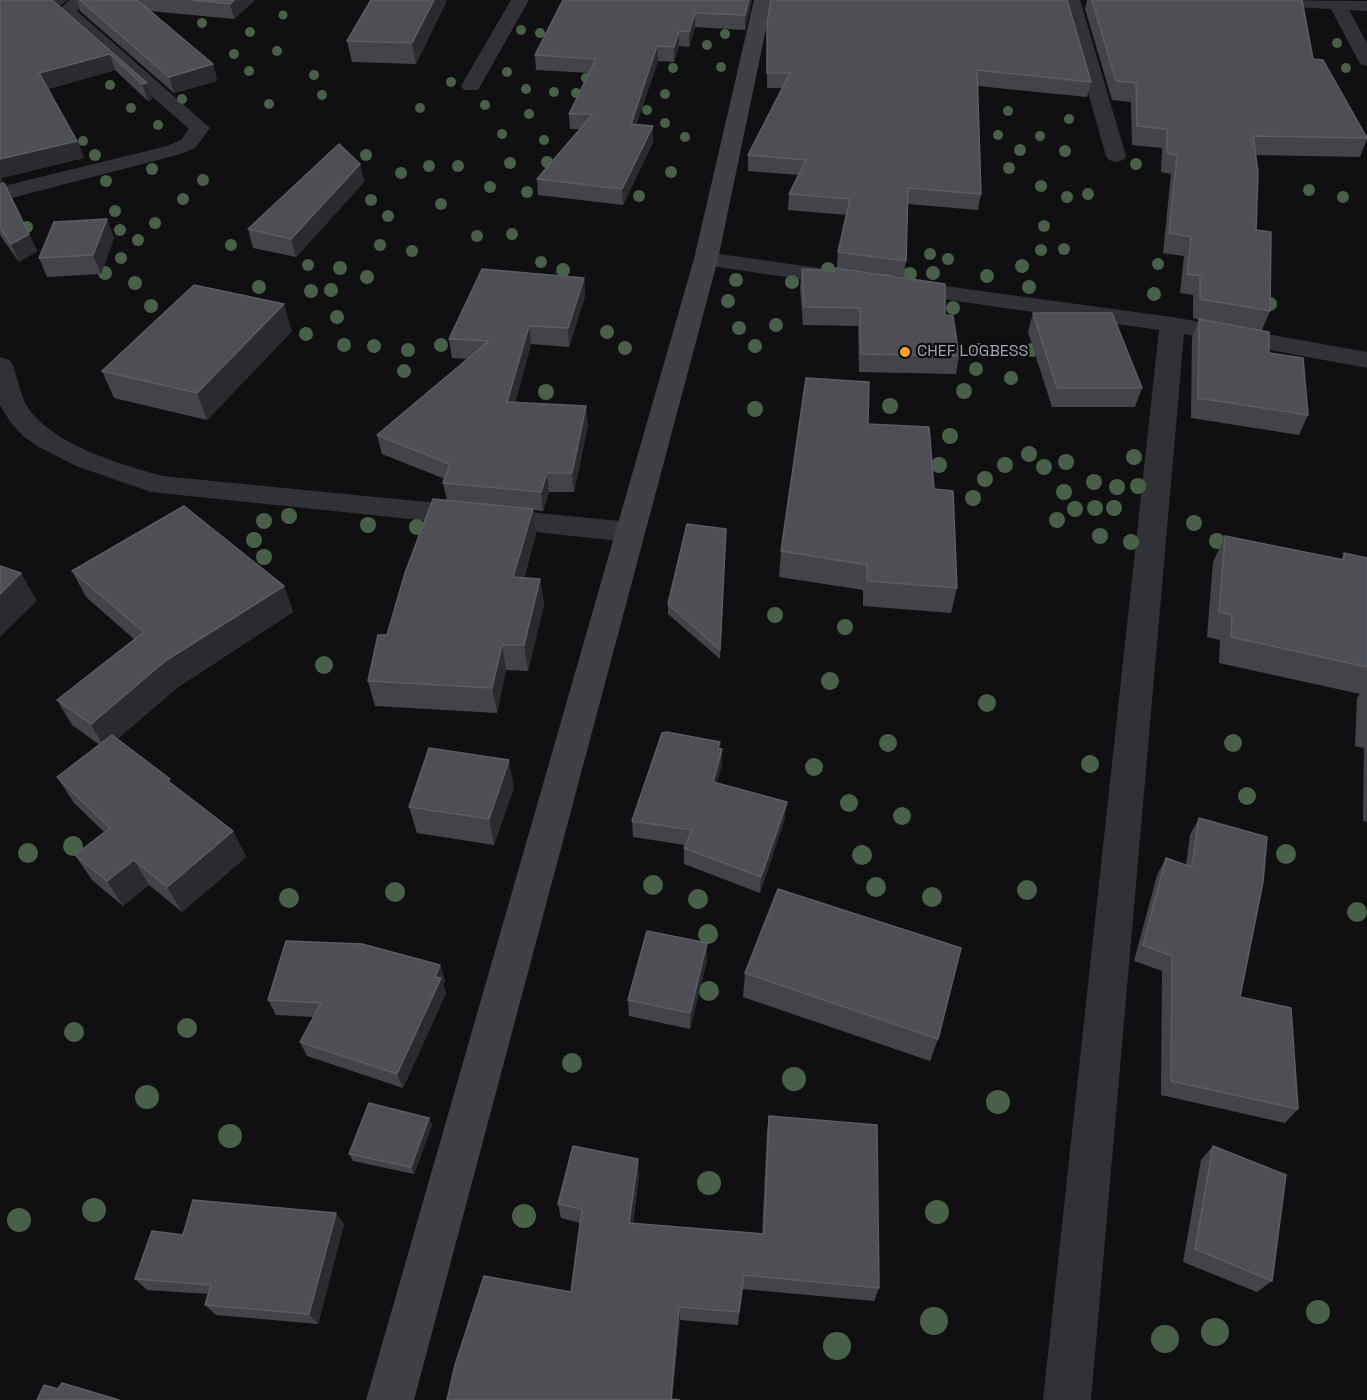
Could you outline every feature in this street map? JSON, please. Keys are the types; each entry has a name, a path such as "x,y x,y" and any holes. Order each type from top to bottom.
{"main road":[{"path":"390,1400 706,260 763,0"}],"street":[{"path":"0,194 174,150 188,144 200,128 66,11 81,0"},
{"path":"471,86 520,0"},
{"path":"1071,0 1116,156"},
{"path":"1255,0 1367,1"},
{"path":"1336,1 1367,6"},
{"path":"1336,1 1367,60"},
{"path":"706,260 1172,324 1367,360"},
{"path":"1067,1400 1172,324"},
{"path":"0,365 19,416 44,438 105,469 161,485 630,532"}],"building":[{"path":"0,0 52,0 147,83 142,84 110,54 39,73 77,141 0,159"},
{"path":"80,0 137,0 213,64 169,77"},
{"path":"193,0 234,0 230,4"},
{"path":"371,0 434,0 412,43 347,41"},
{"path":"563,0 749,0 745,15 695,13 689,32 679,31 674,47 657,46 631,124 653,126 622,189 537,179 593,114 569,114 596,59 535,55"},
{"path":"771,0 1067,0 1091,82 977,70 981,194 908,188 906,261 838,252 850,199 789,194 806,160 748,155 790,73 767,73 767,24"},
{"path":"1092,0 1302,0 1313,59 1323,60 1367,138 1253,136 1258,172 1256,230 1271,232 1270,311 1200,299 1200,276 1187,274 1191,237 1169,233 1177,155 1167,153 1167,129 1137,126 1136,83 1116,81"},
{"path":"339,144 360,164 291,239 248,229"},
{"path":"4,183 29,234 11,244 0,228 0,184"},
{"path":"107,219 93,255 39,258 54,222"},
{"path":"835,268 945,284 945,315 953,316 959,356 861,354 860,308 804,307 802,269 834,271"},
{"path":"482,269 584,278 568,328 529,326 507,402 586,406 572,473 547,473 541,492 443,483 450,464 377,435 489,341 449,339"},
{"path":"194,285 284,304 197,393 102,371"},
{"path":"1033,313 1112,313 1142,388 1057,388"},
{"path":"1199,319 1269,332 1269,353 1303,358 1308,415 1198,398"},
{"path":"806,378 869,382 868,424 929,427 934,489 953,491 957,588 867,581 867,565 781,551"},
{"path":"433,499 533,509 513,577 540,579 524,645 502,645 492,688 368,681 378,635 387,635 405,573"},
{"path":"184,506 284,586 165,661 91,724 57,700 144,632 72,571"},
{"path":"687,524 726,529 720,650 668,604"},
{"path":"1225,536 1344,560 1344,553 1367,558 1367,667 1231,637 1232,615 1219,612"},
{"path":"0,566 21,573 0,594"},
{"path":"662,733 720,742 718,748 722,749 713,782 787,802 761,877 684,848 692,830 632,821"},
{"path":"112,735 233,831 167,887 134,860 107,881 75,855 110,828 57,777"},
{"path":"429,748 509,760 489,819 409,807"},
{"path":"1199,818 1267,837 1263,882 1240,997 1291,1008 1298,1109 1171,1081 1172,956 1143,945 1166,858 1192,867"},
{"path":"778,889 961,948 938,1039 745,973"},
{"path":"647,931 707,943 690,1013 628,1000"},
{"path":"286,941 362,944 440,965 435,977 441,978 397,1074 300,1042 321,1003 268,1000"},
{"path":"369,1103 429,1118 411,1167 349,1154"},
{"path":"769,1116 877,1125 879,1288 744,1275 739,1312 679,1307 671,1399 680,1400 447,1400 455,1365 484,1276 571,1292 582,1209 558,1204 573,1146 638,1159 629,1223 764,1234"},
{"path":"1213,1146 1286,1175 1272,1281 1195,1249"},
{"path":"193,1200 336,1213 309,1314 205,1305 211,1285 135,1279 152,1231 183,1235"},
{"path":"62,1383 119,1400 37,1400 44,1385 58,1389"}],"place":[{"name":"CHEF LOGBESS","path":"905,352"}]}
